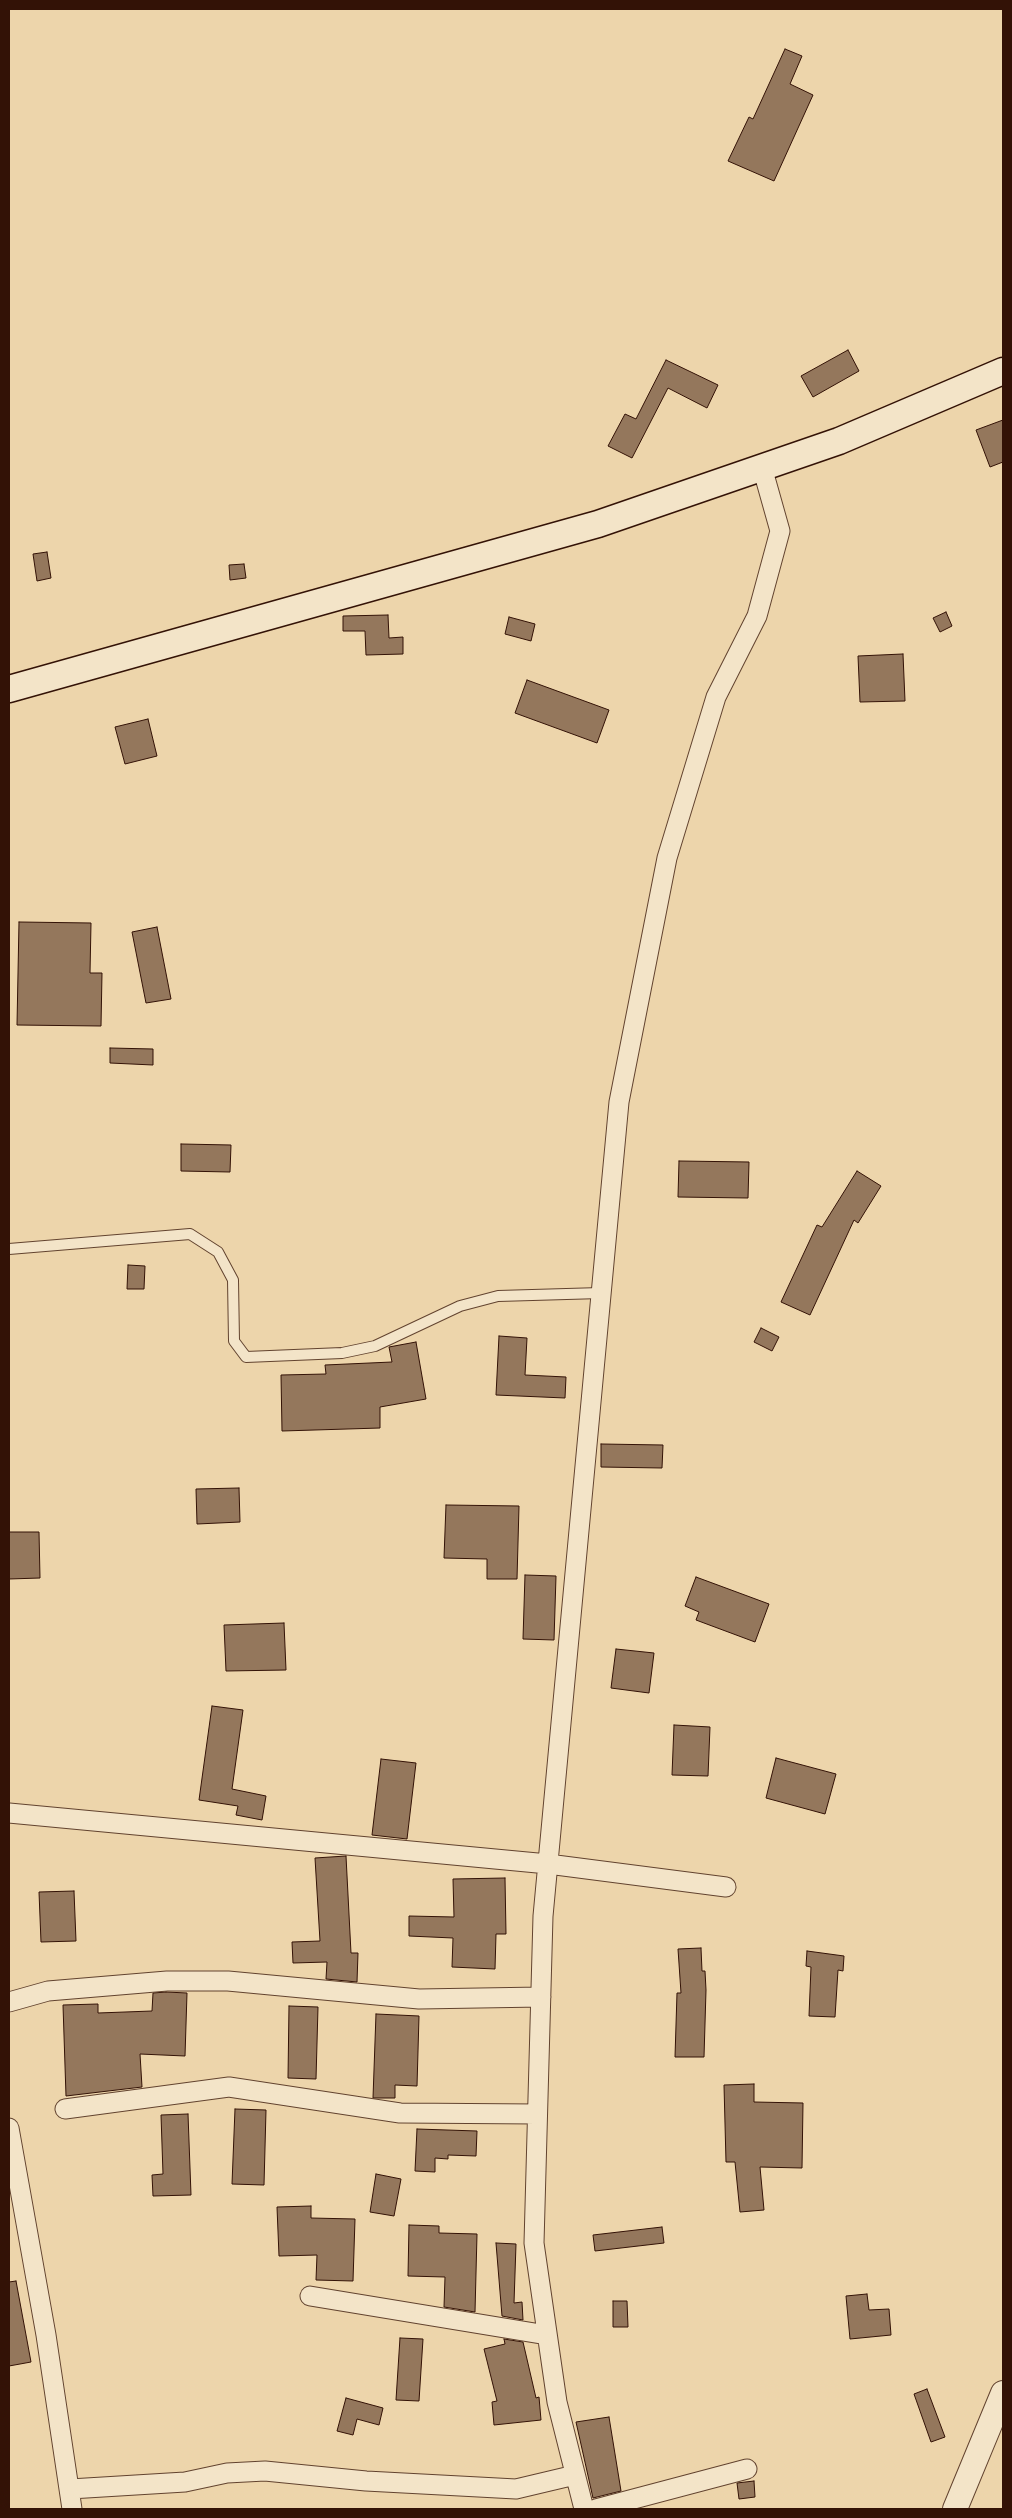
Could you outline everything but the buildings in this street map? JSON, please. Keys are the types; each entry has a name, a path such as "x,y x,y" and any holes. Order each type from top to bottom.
{"main road":[{"path":"9,689 598,524 839,441 1003,371"}],"street":[{"path":"584,2509 557,2402 534,2243 543,1916 619,1102 667,858 716,697 757,616 780,531 762,467"},
{"path":"9,1813 548,1864 726,1888"},
{"path":"9,2002 48,1991 167,1981 228,1981 419,1999 541,1997"},
{"path":"65,2109 229,2086 400,2113 537,2114"},
{"path":"9,2128 46,2335 72,2509"},
{"path":"310,2296 547,2335"},
{"path":"955,2509 1003,2393"},
{"path":"596,2509 748,2469"},
{"path":"70,2489 185,2482 227,2473 265,2472 366,2481 516,2489 575,2476"}],"lane":[{"path":"9,1249 190,1234 218,1252 233,1280 234,1341 246,1357 342,1353 375,1346 460,1306 498,1296 601,1293"}]}
